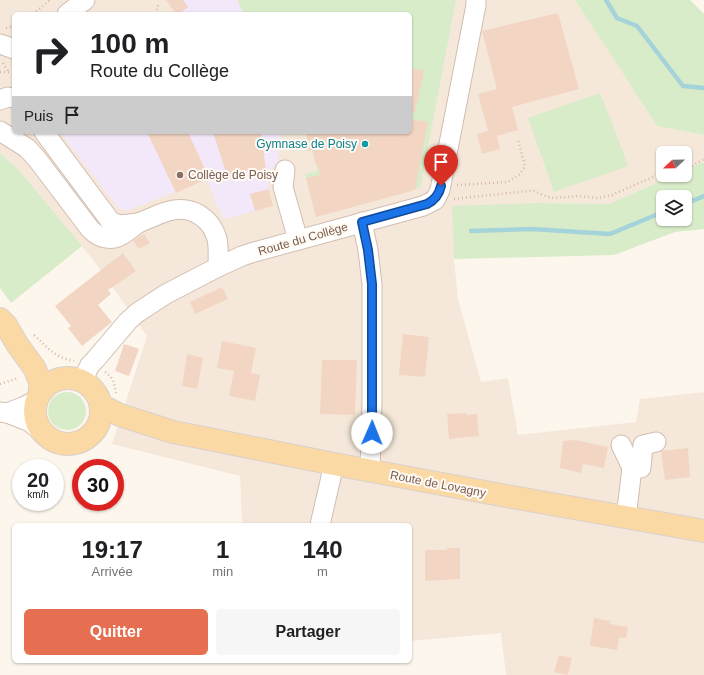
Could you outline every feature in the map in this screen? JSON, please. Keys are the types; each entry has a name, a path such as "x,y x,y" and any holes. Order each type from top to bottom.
{"main road":[{"path":"3,322 24,337 54,370 79,375 92,388 98,397 110,400 101,413 100,422 93,433 82,442 66,444 53,441 42,433 35,418 35,409 40,382 35,369 3,322"},
{"path":"38,396 48,384 53,381 79,375"},
{"name":"Route de Lovagny","path":"110,400 106,408 120,415 173,432"},
{"name":"Route de Lovagny","path":"93,433 106,429 126,428 173,432 370,471 704,531"}],"street":[{"path":"70,12 85,0"},
{"path":"439,191 476,0"},
{"path":"0,44 12,48"},
{"path":"0,100 8,97 12,98"},
{"path":"0,131 27,148 95,234 101,237 113,239 124,234 139,223 166,211 174,209 191,211 199,214 205,219 214,232 218,247 218,267"},
{"path":"45,134 111,222 120,224 139,223"},
{"path":"285,170 283,187 298,240"},
{"name":"Route du Collège","path":"79,375 128,321 137,314 166,294 218,267 242,256 423,206 432,202 439,191"},
{"path":"362,222 368,250 372,284 372,433 370,471"},
{"path":"4,412 23,407 38,396"},
{"path":"4,412 30,422 42,433"},
{"path":"632,468 641,468 643,445 656,442"},
{"path":"621,444 632,468 626,518"},
{"path":"320,523 334,464"}],"path":[{"path":"35,12 50,0"},
{"path":"156,12 158,5"},
{"path":"0,72 12,72"},
{"path":"439,191 508,182 520,174 525,166 518,140"},
{"path":"692,166 704,159"},
{"path":"439,191 447,201 528,191 534,191 554,198 580,196 597,198 612,195 656,176"},
{"path":"31,332 54,354 66,360 79,362 79,375 102,370 110,375 114,382 116,392 110,400"}],"shaded area":[{"path":"0,0 575,0 657,126 704,135 704,162 692,167 692,146 656,146 656,182 658,182 609,204 539,203 454,259 458,299 481,382 508,378 518,435 636,422 640,399 704,392 704,675 506,675 501,633 412,641 412,523 242,523 240,476 112,444 147,336 94,261 18,169 0,153"},
{"path":"183,0 238,0 242,12 182,12 188,7"},
{"name":"Collège de Poisy","path":"62,134 281,134 277,167 266,171 273,206 223,219 220,208 218,208 207,179 176,193 175,192 129,210 119,209"}],"green space":[{"path":"238,0 456,0 420,188 316,217 305,174 318,171 312,150 306,151 307,134 412,134 412,12 242,12"},
{"path":"575,0 690,0 704,14 704,135 657,126"},
{"path":"600,93 628,166 554,192 528,118"},
{"path":"0,153 18,169 82,246 11,303 0,288"},
{"path":"704,162 704,229 675,232 614,255 454,259 452,206 539,203 609,204 658,182 692,182 692,167"},
{"path":"63,392 71,392 81,397 85,404 85,418 81,425 71,430 63,430 53,425 51,422 48,415 48,407 53,397 56,395"}],"building":[{"path":"166,0 183,0 188,7 182,12 175,12"},
{"path":"558,13 579,89 512,107 518,130 497,136 500,149 482,154 477,134 488,131 478,94 497,89 482,31"},
{"path":"412,68 424,71 415,112 412,111"},
{"name":"Gymnase de Poisy","path":"412,119 428,122 415,190 316,217 306,178 320,175 312,150 306,151 307,134 412,134"},
{"path":"148,134 189,134 209,178 176,193"},
{"path":"214,134 261,134 266,171 248,173 247,170 227,176"},
{"path":"269,189 273,206 255,211 250,194"},
{"path":"144,234 150,243 139,249 133,241"},
{"path":"123,253 136,271 108,290 111,294 98,305 112,322 82,346 68,328 71,326 55,306"},
{"path":"222,287 228,299 195,314 190,302"},
{"path":"403,334 429,337 425,377 399,375"},
{"path":"222,341 256,348 251,373 260,375 255,401 229,396 234,371 217,368"},
{"path":"124,344 139,349 129,376 115,371"},
{"path":"187,354 203,358 197,389 182,386"},
{"path":"322,360 357,360 355,415 320,414"},
{"path":"466,413 466,415 477,414 479,436 449,439 447,414"},
{"path":"575,440 608,447 604,468 583,464 581,473 560,468 563,441"},
{"path":"688,448 690,477 665,480 661,451"},
{"path":"447,548 460,548 460,579 425,581 425,550 447,550"},
{"path":"594,618 611,621 610,624 628,627 626,638 619,638 617,650 590,646"},
{"path":"559,655 572,658 568,675 554,672"}],"waterway":[{"path":"606,0 617,18 637,26 683,86 704,88"},
{"path":"692,201 704,196"},
{"path":"471,231 532,229 610,234 656,215"}],"place":[{"name":"Gymnase de Poisy","path":"365,144"},
{"name":"Collège de Poisy","path":"180,175"}],"route":[{"path":"372,433 372,284 368,250 362,222 423,206 432,202 439,194 441,186"}]}
